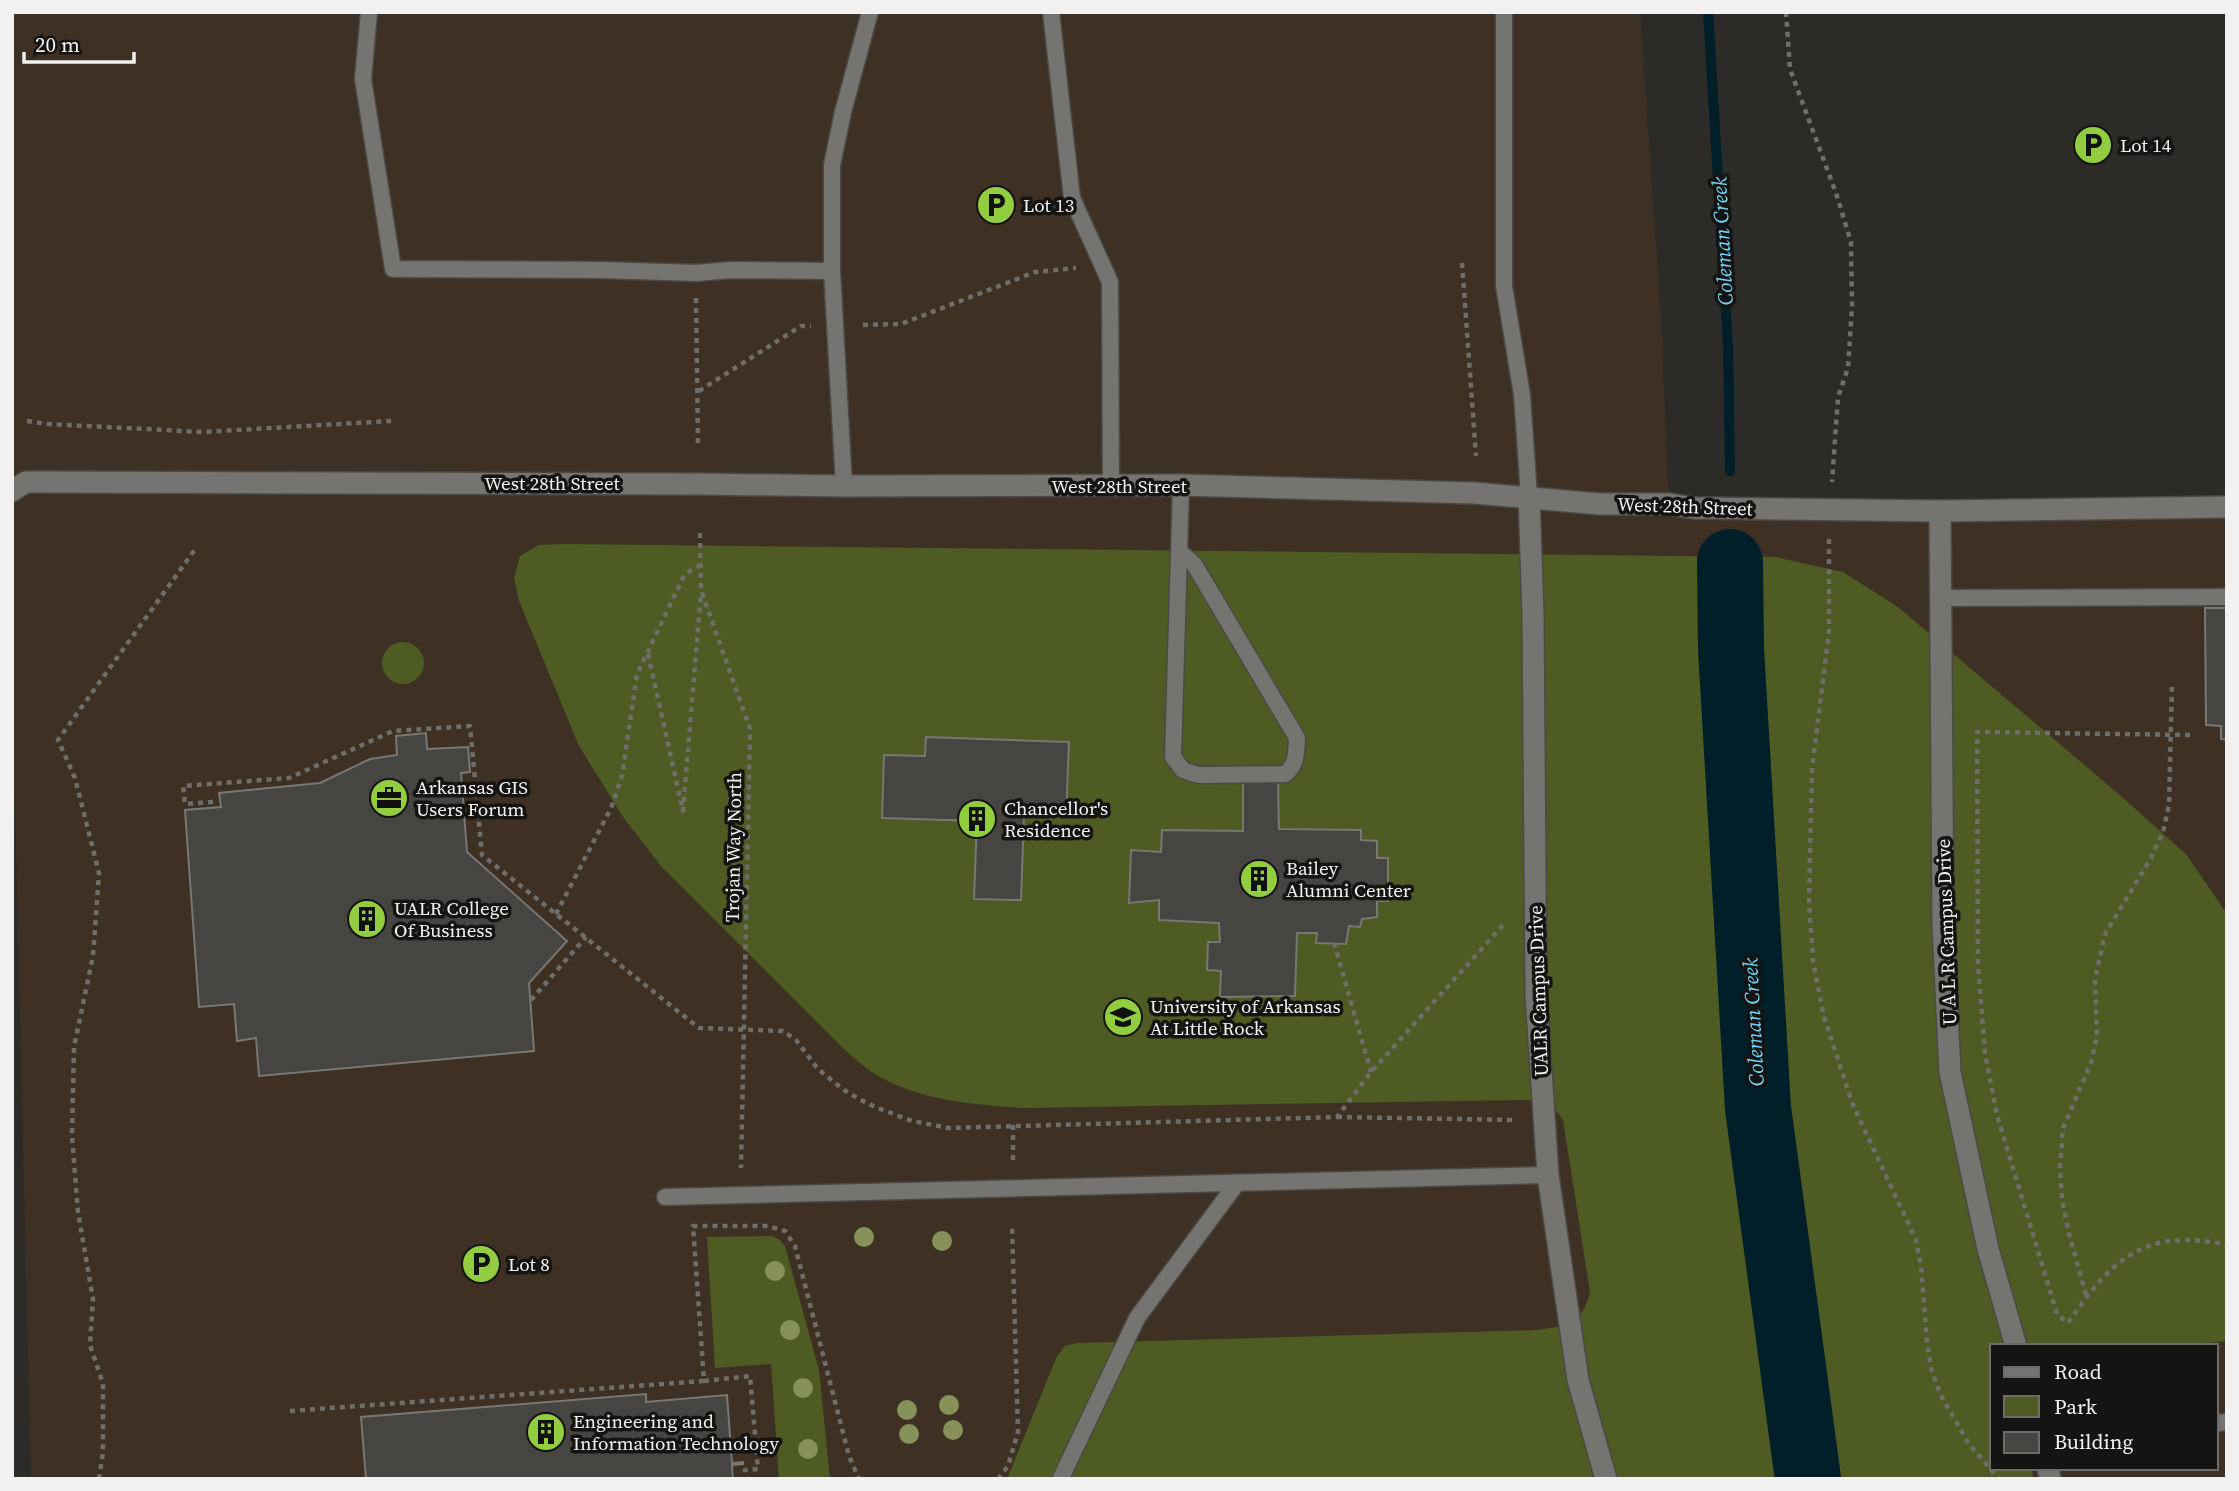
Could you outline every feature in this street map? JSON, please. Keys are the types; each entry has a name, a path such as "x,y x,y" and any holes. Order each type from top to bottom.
{"street":[{"name":"West 28th Street","path":"12,491 26,482 1181,485 1529,496 1600,504 1669,504 1694,508 1940,511 2227,507"},
{"name":"UALR Campus Drive","path":"1529,496 1533,627 1535,995 1548,1175 1578,1381 1606,1479"},
{"name":"U A L R Campus Drive","path":"1940,511 1943,926 1950,1072 1988,1249 2015,1344"}],"lane":[{"path":"369,12 363,79 393,269 696,273 731,270 832,271"},
{"path":"844,486 832,271 832,164 870,12"},
{"path":"1051,12 1072,198 1110,282 1111,485"},
{"path":"1504,12 1504,286 1522,395 1529,496"},
{"path":"1180,552 1194,564 1297,738 1292,768 1285,774 1198,775 1183,770 1173,757 1181,485"},
{"path":"1941,598 2227,597"},
{"path":"665,1197 1548,1175"},
{"path":"1061,1478 1137,1318 1237,1182"}],"path":[{"path":"1786,12 1790,69 1836,193 1851,242 1852,306 1848,369 1838,397 1832,474"},
{"path":"863,325 901,324 1035,272 1077,268 1072,255"},
{"path":"1462,263 1476,456"},
{"path":"696,273 698,445"},
{"path":"698,391 801,326 819,326"},
{"path":"27,421 202,432 391,421"},
{"name":"Trojan Way North","path":"700,533 701,590 750,729 741,1169"},
{"path":"1829,538 1829,632 1812,768 1809,901 1813,961 1824,1017 1853,1105 1916,1240 1931,1367 1940,1394 1969,1444 1990,1468"},
{"path":"99,1479 103,1452 103,1384 90,1345 93,1299 78,1212 72,1136 74,1047 93,956 99,873 75,778 58,740 196,548"},
{"path":"556,914 611,808 622,776 637,674 683,578 701,565"},
{"path":"648,653 683,811 701,590"},
{"path":"2086,1296 2062,1200 2060,1168 2063,1128 2091,1063 2097,1036 2095,980 2105,934 2151,858 2163,832 2169,805 2172,684"},
{"path":"213,802 185,804 183,786 289,778 393,732 470,726 482,855 699,1027 775,1029 790,1034 818,1069 844,1090 894,1115 930,1126 949,1128 1337,1117 1514,1120"},
{"path":"2190,735 1978,732 1978,965 1985,1053 1997,1115 2057,1314 2067,1323 2111,1268 2147,1246 2188,1239 2227,1245"},
{"path":"1337,1117 1371,1072 1504,924"},
{"path":"531,1000 586,937"},
{"path":"1334,943 1371,1072"},
{"path":"1013,1125 1013,1165"},
{"path":"704,1381 693,1226 777,1228 785,1231 794,1246 849,1456 859,1479"},
{"path":"998,1479 1008,1466 1018,1432 1013,1226"},
{"path":"290,1411 750,1376 758,1469 745,1470 746,1479"}],"shaded area":[{"name":"University of Arkansas At Little Rock","path":"12,12 1640,12 1661,317 1669,504 2227,507 2227,1479 31,1479 12,687"}],"green space":[{"path":"539,545 1775,557 1843,572 1898,607 2186,854 2227,914 2227,1341 2198,1344 1990,1344 1990,1470 2032,1470 2034,1479 1007,1479 1057,1356 1065,1346 1077,1343 1538,1330 1572,1322 1582,1311 1590,1292 1563,1120 1547,1104 1524,1100 1021,1108 964,1103 928,1096 875,1074 842,1047 661,866 623,817 579,746 519,601 514,578 520,556"},
{"path":"403,642 418,648 424,663 418,678 403,684 388,678 382,663 388,648"},
{"path":"772,1236 785,1246 819,1370 830,1479 779,1479 771,1364 715,1368 707,1237"}],"building":[{"path":"2205,608 2227,608 2227,740 2221,739 2221,726 2206,725"},
{"name":"UALR College Of Business","path":"426,733 427,749 468,747 470,772 461,773 467,852 567,941 529,983 534,1051 259,1076 256,1038 237,1041 234,1004 199,1007 185,810 221,807 219,793 320,783 370,759 397,755 396,736"},
{"name":"Chancellor's Residence","path":"926,737 1069,742 1066,816 1024,816 1021,900 974,899 977,821 882,818 884,755 925,756"},
{"name":"Bailey Alumni Center","path":"1243,779 1278,780 1279,829 1361,830 1361,840 1377,841 1377,858 1388,858 1388,901 1377,901 1377,917 1362,919 1360,927 1349,926 1346,944 1316,943 1317,933 1297,933 1295,996 1220,997 1221,971 1207,970 1208,942 1220,942 1219,923 1159,920 1159,900 1129,903 1131,850 1161,852 1162,830 1243,831"},
{"name":"Engineering and Information Technology","path":"646,1394 646,1402 727,1395 732,1463 743,1462 732,1465 733,1479 366,1479 361,1417"}],"waterway":[{"name":"Coleman Creek","path":"1708,12 1728,346 1730,471"},
{"name":"Coleman Creek","path":"1730,562 1731,649 1758,1108 1808,1479"}],"place":[{"name":"Lot 14","path":"2093,145"},
{"name":"Lot 13","path":"996,205"},
{"name":"Arkansas GIS Users Forum","path":"389,798"},
{"name":"Chancellor's Residence","path":"977,819"},
{"name":"Bailey Alumni Center","path":"1259,879"},
{"name":"UALR College Of Business","path":"367,919"},
{"name":"University of Arkansas At Little Rock","path":"1123,1017"},
{"name":"Lot 8","path":"481,1264"},
{"name":"Engineering and Information Technology","path":"546,1432"}]}
